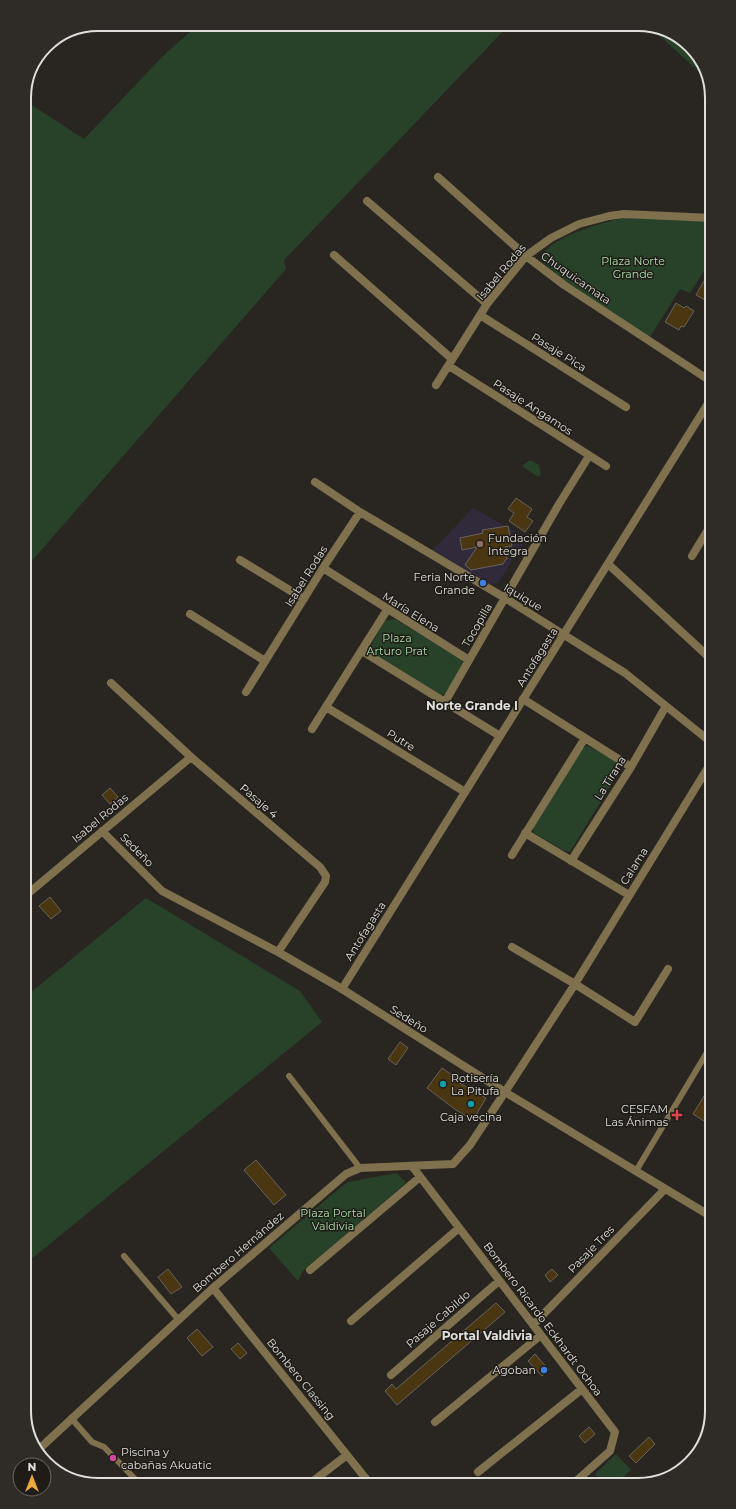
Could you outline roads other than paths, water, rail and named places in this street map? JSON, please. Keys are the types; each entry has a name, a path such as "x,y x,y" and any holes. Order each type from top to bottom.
{"street":[{"name":"Chuquicamata","path":"438,177 526,256 564,285 705,377"},
{"path":"367,201 487,304"},
{"name":"Isabel Rodas","path":"436,385 487,304 526,256 538,246 565,230 579,224 609,216 624,214 705,218"},
{"name":"Pasaje Angamos","path":"334,255 451,362 606,466"},
{"name":"Pasaje Pica","path":"480,315 626,407"},
{"name":"Antofagasta","path":"342,989 705,408"},
{"name":"Tocopilla","path":"445,702 589,456"},
{"name":"Iquique","path":"315,482 360,512 505,598 625,673 705,737"},
{"name":"Isabel Rodas","path":"246,692 323,568 360,512"},
{"path":"692,556 705,535"},
{"path":"240,560 304,600"},
{"path":"608,564 705,654"},
{"name":"María Elena","path":"323,568 387,610 469,660"},
{"path":"312,729 387,610"},
{"path":"190,614 265,661"},
{"path":"362,651 500,736"},
{"name":"Pasaje 4","path":"110,682 192,757 320,867 326,876 324,882 278,952"},
{"path":"523,699 631,767"},
{"name":"La Tirana","path":"571,861 631,767 666,706"},
{"name":"Putre","path":"326,707 465,792"},
{"path":"512,855 585,738"},
{"name":"Isabel Rodas","path":"31,891 192,757"},
{"name":"Calama","path":"505,1092 575,984 705,772"},
{"name":"Sedeño","path":"102,831 162,891 278,952 342,989 505,1092 705,1214"},
{"path":"525,833 628,896"},
{"path":"512,947 575,984 635,1022 668,969"},
{"name":"Bombero Hernández","path":"42,1447 213,1288 346,1174 360,1168 453,1164 470,1145 505,1092"},
{"name":"Bombero Ricardo Eckhardt Ochoa","path":"412,1166 615,1432 610,1451 581,1478"},
{"path":"310,1270 420,1177"},
{"name":"Pasaje Tres","path":"533,1325 665,1189"},
{"path":"351,1321 460,1228"},
{"name":"Pasaje Cabildo","path":"391,1375 499,1281"},
{"name":"Bombero Classing","path":"213,1288 366,1478"},
{"path":"435,1422 541,1335"},
{"path":"478,1472 582,1389"},
{"path":"317,1478 348,1455"}],"lane":[{"path":"636,1171 705,1056"},
{"path":"289,1076 360,1168"},
{"path":"124,1256 178,1320"},
{"path":"71,1418 92,1442 104,1447 134,1478"}],"place":[{"name":"Fundación Integra","path":"480,544"},
{"name":"Feria Norte Grande","path":"483,583"},
{"name":"Rotisería La Pitufa","path":"443,1084"},
{"name":"Caja vecina","path":"471,1104"},
{"name":"CESFAM Las Ánimas","path":"677,1115"},
{"name":"Agoban","path":"544,1370"},
{"name":"Piscina y cabañas Akuatic","path":"113,1458"}],"district":[{"name":"Norte Grande I","path":"472,706"},
{"name":"Portal Valdivia","path":"487,1336"}],"park label":[{"name":"Plaza Norte Grande","path":"633,267"},
{"name":"Plaza Arturo Prat","path":"397,644"},
{"name":"Plaza Portal Valdivia","path":"333,1219"}]}
